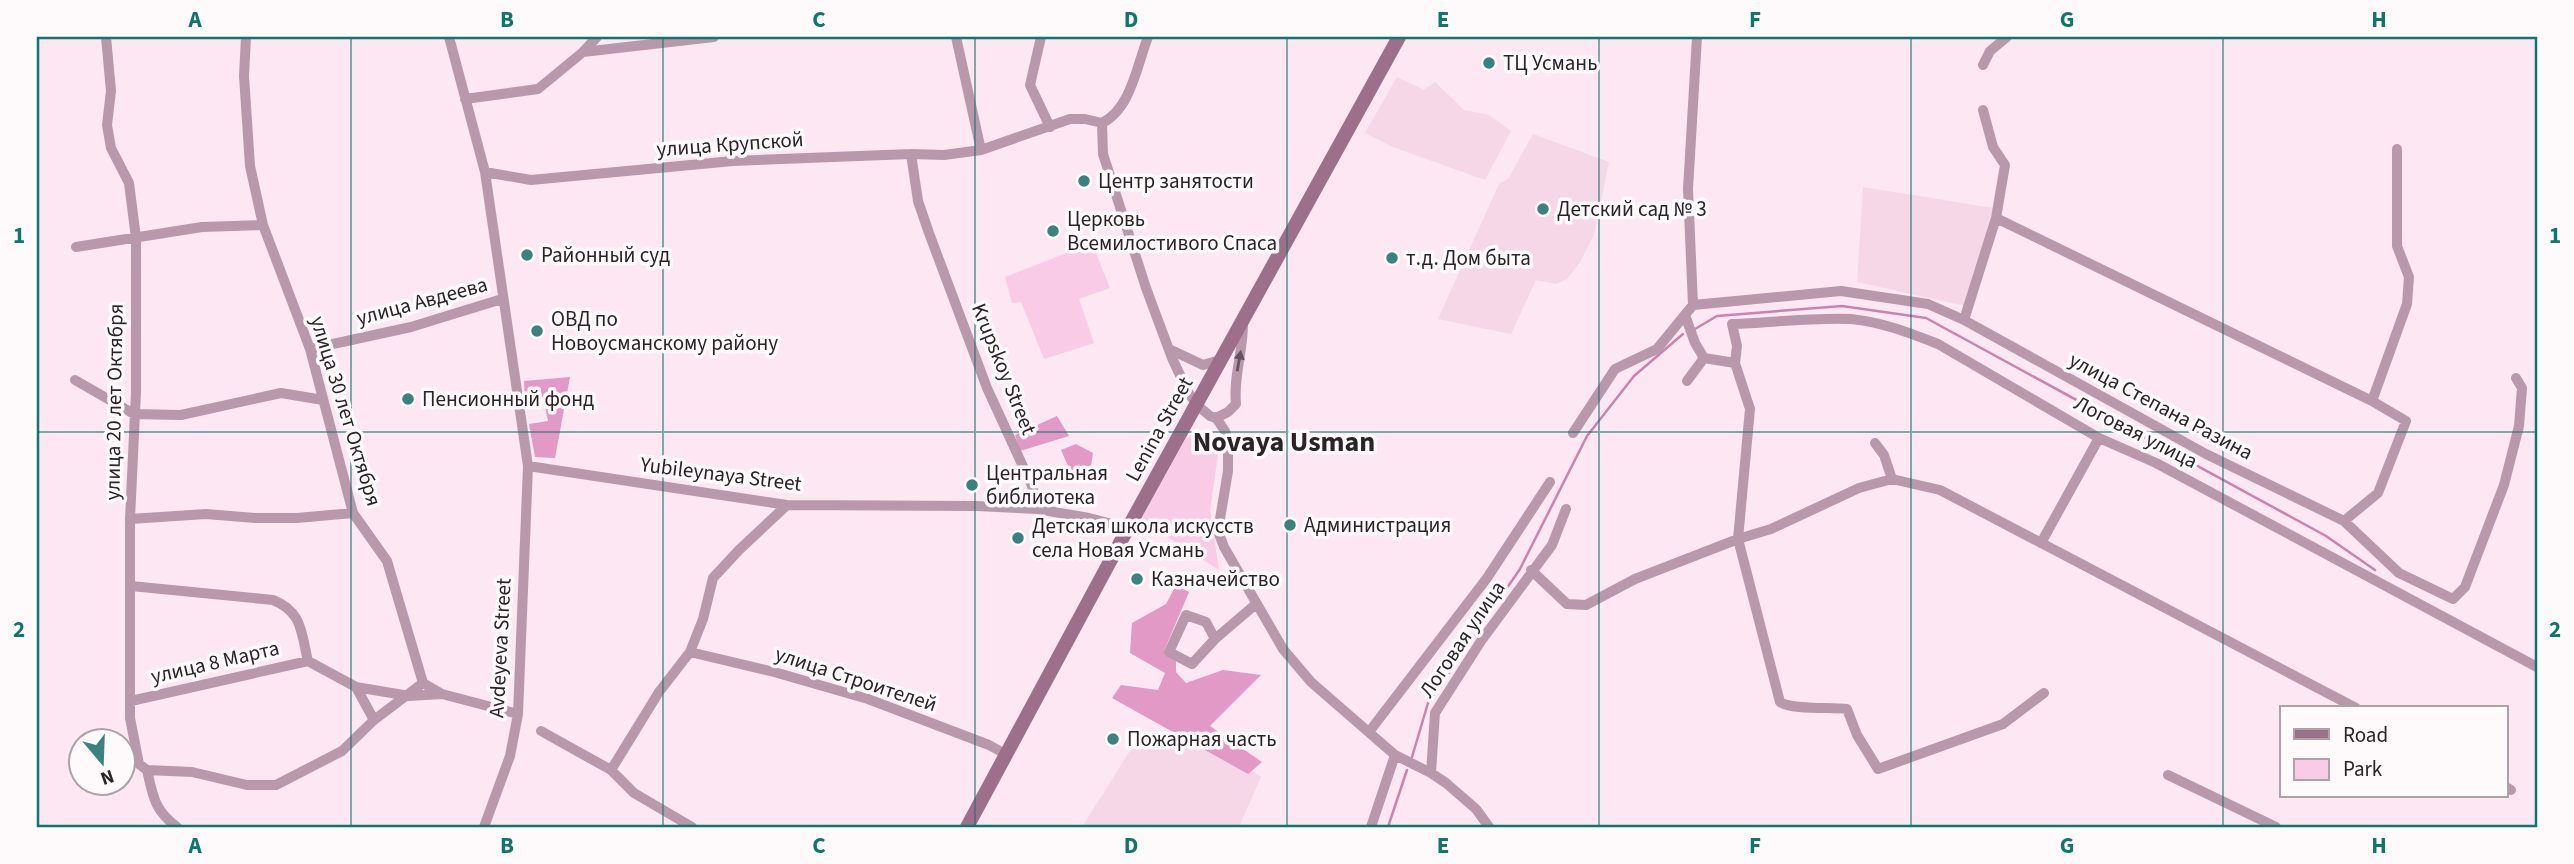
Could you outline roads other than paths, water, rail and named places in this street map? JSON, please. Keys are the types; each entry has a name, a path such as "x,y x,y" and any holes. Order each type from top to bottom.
{"main road":[{"name":"Lenina Street","path":"967,827 1128,528 1399,37"}],"street":[{"name":"улица 20 лет Октября","path":"106,37 111,91 107,125 111,148 129,183 136,238 136,392 130,519 130,718 139,764 147,770 155,804 177,827"},
{"name":"улица 30 лет Октября","path":"246,37 244,76 250,166 263,225 310,349 353,513 387,561 423,684"},
{"path":"465,99 538,89 597,37"},
{"path":"583,52 714,37"},
{"path":"956,37 981,150"},
{"path":"1041,37 1030,85 1050,127"},
{"path":"1148,37 1122,107 1112,118 1102,123 1103,154 1146,288 1169,349 1188,392 1197,405 1216,418 1225,431 1228,442 1228,471 1218,531 1283,649 1311,682 1395,755 1432,773 1476,809 1489,827"},
{"path":"1573,433 1615,369 1657,349 1693,305 1688,189 1697,37"},
{"path":"1983,65 1990,51 2007,37"},
{"path":"452,39 485,172 502,299"},
{"path":"1964,320 1996,218 2005,165 1993,147 1983,110"},
{"name":"улица Крупской","path":"485,172 531,180 733,161 944,155 981,150 1070,119 1102,123"},
{"path":"2372,401 2407,304 2409,277 2398,246 2397,149"},
{"name":"Krupskoy Street","path":"911,154 918,201 929,233 986,388 1031,486 1037,509"},
{"path":"1996,218 2372,401 2406,421 2378,493 2344,521"},
{"path":"76,247 202,227 263,225"},
{"name":"улица Степана Разина","path":"1693,305 1841,291 1928,304 1964,320 2206,454 2344,521 2399,573 2452,599 2465,587 2504,485 2519,426 2522,388 2516,378"},
{"name":"улица Авдеева","path":"310,349 411,327 502,299 528,466"},
{"path":"1685,315 1695,343 1704,358 1735,363"},
{"path":"1216,418 1236,404 1235,388 1244,337 1243,319"},
{"name":"Логовая улица","path":"2044,693 2003,724 1878,769 1857,735 1847,709 1796,707 1780,702 1738,539 1750,409 1735,363 1737,346 1732,324 1850,319 1889,326 1938,344 2099,438 2156,463 2537,667"},
{"path":"1169,349 1203,365 1220,360"},
{"path":"1686,381 1704,358"},
{"path":"75,380 134,414 181,415 281,393 323,400"},
{"path":"2041,543 2099,438"},
{"path":"1875,443 1884,455 1892,480"},
{"name":"Yubileynaya Street","path":"528,466 788,505 1037,509"},
{"name":"Avdeyeva Street","path":"484,827 510,756 518,714 528,466"},
{"name":"Логовая улица","path":"1531,570 1567,604 1586,605 1635,579 1771,529 1859,488 1892,480 1940,490 2352,706"},
{"path":"1369,732 1488,578 1550,482"},
{"path":"611,770 659,692 690,652 703,619 713,578 788,505"},
{"path":"1037,509 1128,528"},
{"name":"Логовая улица","path":"1432,773 1435,713 1481,641 1552,545 1566,509"},
{"path":"130,519 206,514 297,518 353,513"},
{"name":"улица 8 Марта","path":"131,586 273,600 288,606 297,617 308,661"},
{"path":"1215,639 1206,622 1186,615 1169,652 1192,664 1215,639 1256,604"},
{"name":"улица Строителей","path":"690,652 774,672 868,699 989,745 1007,755"},
{"name":"улица 8 Марта","path":"131,701 308,661 356,687 409,696 442,694 518,714"},
{"path":"147,770 192,772 247,785 276,785 342,751 374,720 423,684 442,694"},
{"path":"356,687 374,720"},
{"path":"541,731 611,770 634,793 692,827"},
{"path":"1371,827 1395,755"},
{"path":"2168,775 2276,827"}],"waterway":[{"path":"1695,329 1717,316 1842,306 1926,318 2326,536 2375,570"},
{"path":"1412,757 1428,703 1520,569 1587,436 1634,376 1683,334"},
{"path":"1388,827 1407,770"}],"place":[{"name":"ТЦ Усмань","path":"1489,63"},
{"name":"Центр занятости","path":"1084,181"},
{"name":"Детский сад № 3","path":"1543,209"},
{"name":"Церковь Всемилостивого Спаса","path":"1053,231"},
{"name":"Районный суд","path":"527,255"},
{"name":"т.д. Дом быта","path":"1392,258"},
{"name":"ОВД по Новоусманскому району","path":"537,331"},
{"name":"Пенсионный фонд","path":"408,399"},
{"name":"Центральная библиотека","path":"972,485"},
{"name":"Администрация","path":"1290,525"},
{"name":"Детская школа искусств села Новая Усмань","path":"1018,538"},
{"name":"Казначейство","path":"1137,579"},
{"name":"Пожарная часть","path":"1113,739"}],"district":[{"name":"Novaya Usman","path":"1284,441"}]}
